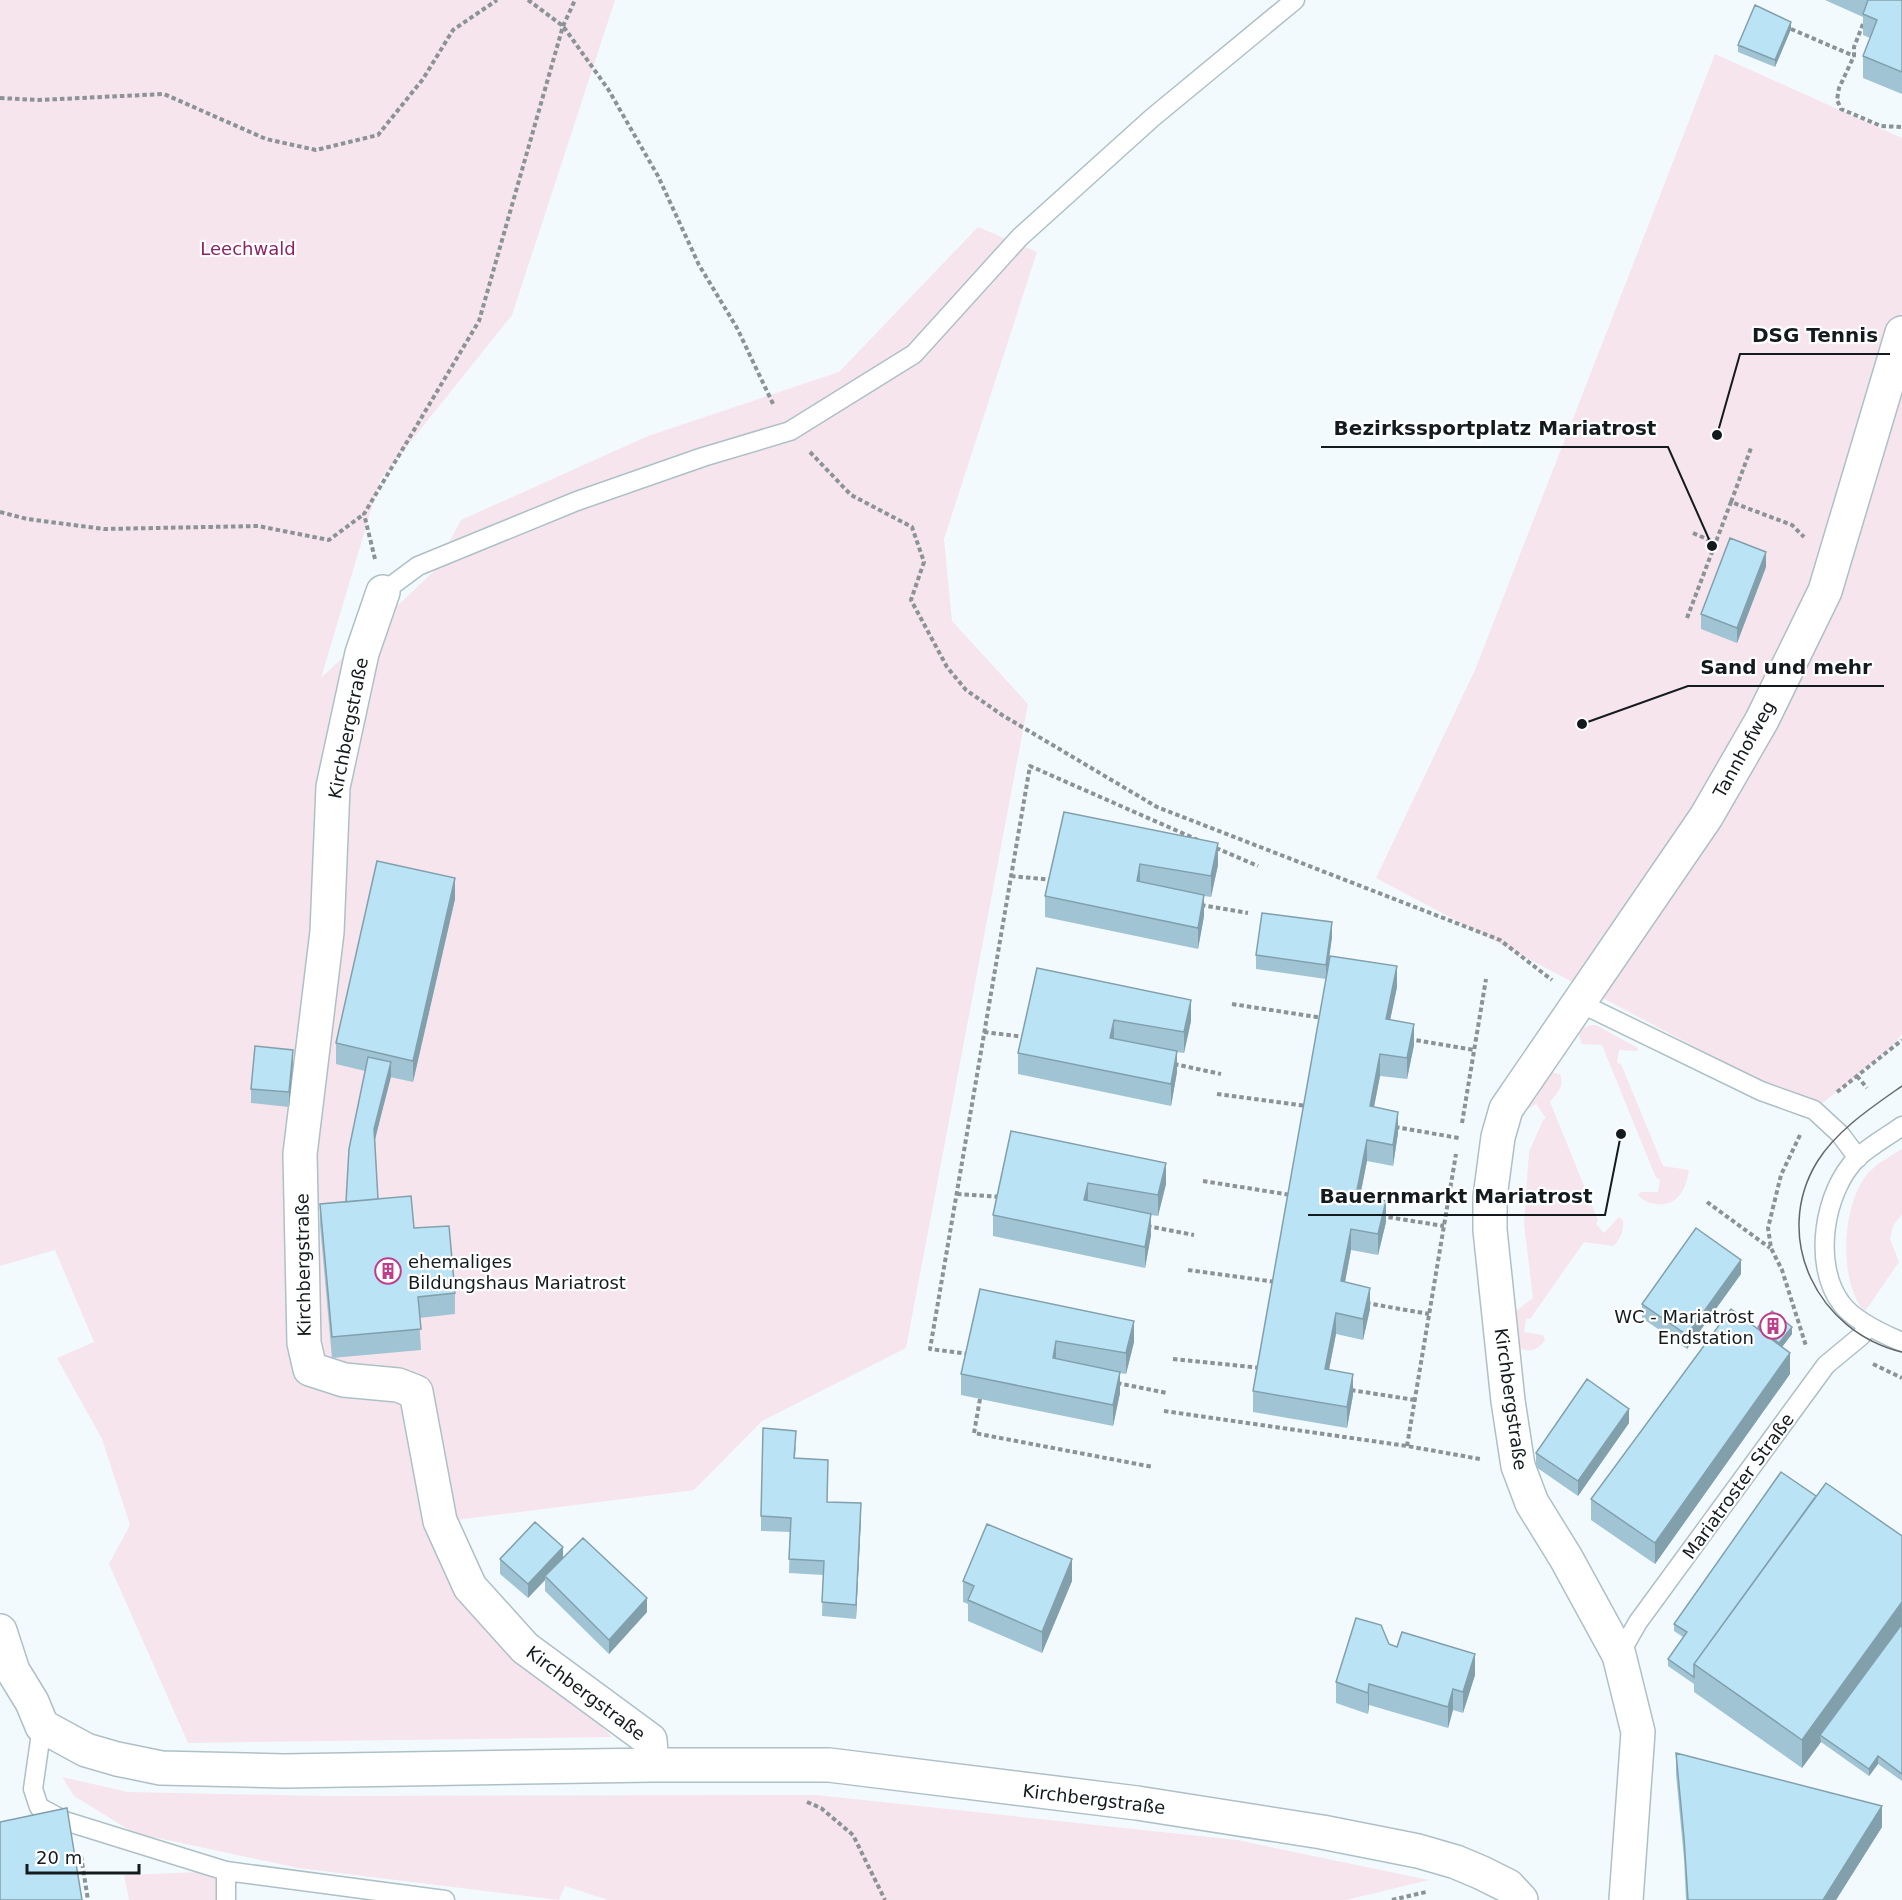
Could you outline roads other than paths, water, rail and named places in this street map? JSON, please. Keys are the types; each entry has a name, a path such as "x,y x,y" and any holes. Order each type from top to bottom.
{"street":[{"name":"Tannhofweg","path":"1578,1002 1706,817 1762,720 1825,591 1902,333"},
{"name":"Kirchbergstraße","path":"383,592 362,653 333,787 327,932 300,1154 304,1343 310,1369 344,1380 398,1385 416,1392 440,1521 470,1587 525,1648 650,1740 652,1765"},
{"name":"Kirchbergstraße","path":"1578,1002 1506,1109 1498,1137 1490,1197 1490,1230 1508,1401 1518,1466 1532,1503 1566,1558 1619,1655 1638,1732 1626,1900"},
{"path":"0,1630 12,1671 32,1702 42,1726"},
{"name":"Kirchbergstraße","path":"42,1726 86,1750 161,1768 284,1771 652,1765 830,1765 1137,1803 1322,1832 1418,1851 1456,1862 1508,1886 1521,1900"}],"lane":[{"path":"383,592 418,566 577,501 703,457 789,431 914,354 1020,237 1152,118 1294,0"},
{"path":"1578,1002 1761,1090 1814,1110 1840,1134 1858,1158"},
{"path":"1902,1126 1858,1158 1840,1181 1832,1199 1825,1250 1828,1276 1841,1304 1869,1326 1902,1342"},
{"name":"Mariatroster Straße","path":"1619,1655 1638,1622 1826,1365 1861,1336 1869,1326"},
{"path":"42,1726 33,1789 39,1807 66,1821 226,1871 444,1900"},
{"path":"226,1871 226,1900"}],"tram line":[{"path":"1902,1086 1845,1129 1825,1150 1804,1191 1799,1221 1802,1250 1811,1278 1826,1303 1847,1325 1872,1341 1902,1352"}],"place":[{"name":"DSG Tennis","path":"1717,435"},
{"name":"Bezirkssportplatz Mariatrost","path":"1712,546"},
{"name":"Sand und mehr","path":"1582,724"},
{"name":"Bauernmarkt Mariatrost","path":"1621,1134"},
{"name":"ehemaliges Bildungshaus Mariatrost","path":"388,1271"},
{"name":"WC - Mariatrost Endstation","path":"1773,1326"}],"park label":[{"name":"Leechwald","path":"248,248"}]}
